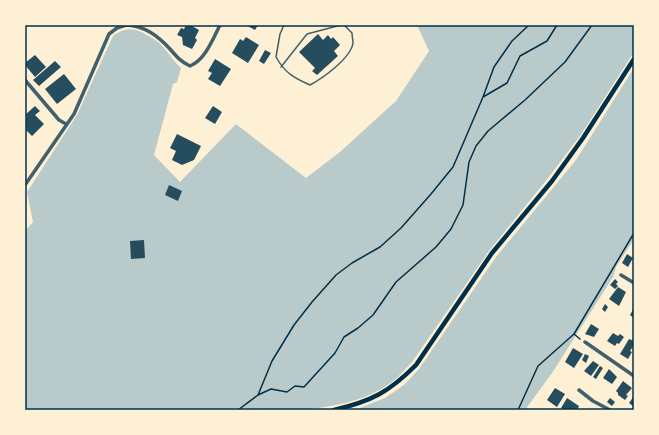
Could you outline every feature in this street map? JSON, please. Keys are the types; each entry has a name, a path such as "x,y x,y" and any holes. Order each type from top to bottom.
{"main road":[{"path":"334,410 367,401 383,393 401,381 416,365 492,253 552,181 565,163 634,59"}],"street":[{"path":"25,185 74,114 109,34 117,28 126,25 136,26 146,30 162,41 184,63 190,66 197,63 202,57 220,25"},
{"path":"25,80 59,120 66,124"},
{"path":"621,276 634,283"},
{"path":"585,342 634,376"},
{"path":"579,390 593,402 610,410"}],"lane":[{"path":"284,25 280,34 276,57 281,67 294,78 310,84 322,79 346,57 353,44 352,33 344,25"},
{"path":"281,67 307,34 341,25"}],"path":[{"path":"258,395 272,361 294,325 317,297 336,275 352,263 380,247 402,228 432,194 453,167 483,97 494,66 512,41 529,25"},
{"path":"483,97 507,83 520,56 547,41 557,25"},
{"path":"238,410 258,395 271,389 287,392 295,386 304,387 335,353 344,337 358,328 373,314 396,282 436,248 451,229 463,205 469,162 476,146 488,131 531,95 565,62 592,25"},
{"path":"518,410 538,366 574,334 608,280 634,233"},
{"path":"574,334 585,342"}],"shaded area":[{"path":"417,25 634,25 634,52 580,136 489,251 412,362 397,378 375,392 351,402 299,410 25,410 25,231 33,222 27,192 77,115 113,36 123,31 132,29 145,34 158,42 181,68 177,82 173,84 154,155 180,182 236,124 306,178 340,152 396,101 429,51"},
{"path":"634,68 634,239 616,267 613,277 552,373 525,410 355,410 385,398 404,385 419,369 496,257 576,160"}],"building":[{"path":"186,25 190,25 199,30 195,38 197,40 192,49 183,45 182,37 177,35 181,28 184,29"},
{"path":"246,25 258,25 255,30"},
{"path":"318,34 323,40 328,35 331,39 333,37 340,45 334,51 338,56 317,75 312,71 315,68 299,52"},
{"path":"246,37 259,45 248,63 232,53 240,39 243,41"},
{"path":"265,50 271,53 264,64 259,61"},
{"path":"35,55 46,67 35,77 25,63"},
{"path":"215,59 231,69 220,86 208,79 212,73 208,71"},
{"path":"55,61 61,67 39,86 33,80"},
{"path":"64,74 76,89 57,104 45,89"},
{"path":"35,106 40,111 35,115 44,124 32,136 25,129 25,119 27,117 25,115"},
{"path":"213,106 222,112 215,124 205,118"},
{"path":"177,134 201,146 194,160 182,165 172,160 176,151 170,148"},
{"path":"169,185 182,191 178,201 165,195"},
{"path":"144,240 145,258 131,259 130,241"},
{"path":"627,254 633,258 628,267 622,263"},
{"path":"615,279 618,282 616,284 618,286 615,289 610,285"},
{"path":"618,287 626,292 619,306 609,299"},
{"path":"605,304 608,307 605,312 602,309"},
{"path":"634,308 634,318 630,315"},
{"path":"591,324 599,329 594,337 585,334"},
{"path":"613,333 618,336 620,334 624,337 619,344 617,343 615,346 607,341"},
{"path":"629,339 634,341 634,345 630,351 632,352 628,359 620,354"},
{"path":"573,348 583,354 574,368 565,362"},
{"path":"585,354 589,356 586,363 582,360"},
{"path":"593,361 599,365 591,376 584,371"},
{"path":"600,366 603,368 596,379 593,377"},
{"path":"609,369 617,377 612,384 603,378"},
{"path":"623,381 632,388 626,395 628,396 625,400 618,395 616,391"},
{"path":"555,388 565,394 557,407 547,400"},
{"path":"634,396 634,407 629,403"},
{"path":"567,398 579,406 577,410 564,410 561,408"},
{"path":"610,398 615,402 612,406 607,402"}]}
